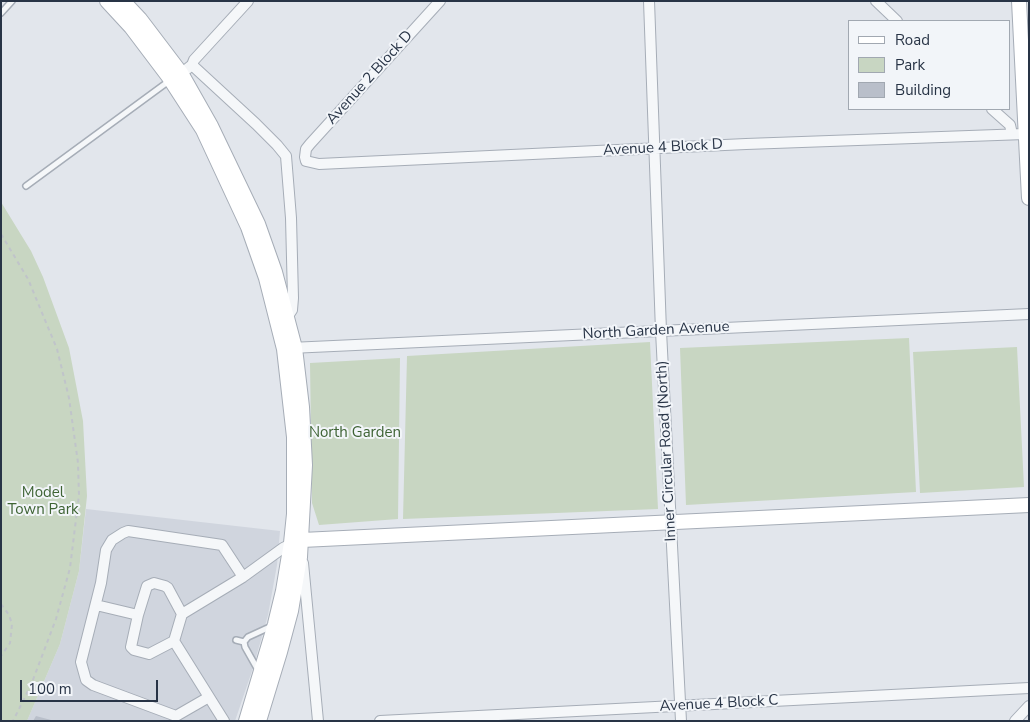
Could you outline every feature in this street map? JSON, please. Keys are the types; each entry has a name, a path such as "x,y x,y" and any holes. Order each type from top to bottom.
{"main road":[{"path":"107,1 130,27 181,73 203,130 248,227 289,348 302,407 305,455 297,542 297,582 280,652 259,721"},
{"path":"123,1 140,19 181,73 211,126 258,224 287,314 289,348"},
{"path":"1019,1 1022,134 1029,198"},
{"path":"297,542 1029,505"},
{"path":"246,721 297,542"}],"street":[{"path":"248,1 181,73 278,145 287,161 291,218 293,298 292,310 287,314"},
{"name":"Avenue 2 Block D","path":"305,157 306,149 310,144 440,1"},
{"name":"Inner Circular Road (North)","path":"649,1 661,331 681,721"},
{"path":"876,1 896,20"},
{"path":"993,110 1022,134"},
{"name":"Avenue 4 Block D","path":"305,157 306,161 319,164 655,148 1022,134"},
{"path":"287,161 305,157"},
{"name":"North Garden Avenue","path":"289,348 1029,314"},
{"path":"209,697 176,716 89,683 80,662 96,605 106,550 112,540 128,531 222,546 243,577"},
{"path":"182,614 168,588 154,583 149,584 144,589 131,647 134,650 150,654 174,641 182,614 297,542 318,721"},
{"path":"96,605 138,615"},
{"path":"174,641 224,721"},
{"name":"Avenue 4 Block C","path":"380,721 1029,688"},
{"path":"1015,721 1029,706"}],"lane":[{"path":"1,14 12,1"},
{"path":"26,186 181,73"},
{"path":"260,674 245,648 244,642 248,637 275,624"},
{"path":"236,640 244,642"}],"path":[{"path":"1,234 28,279 57,349 69,398 78,463 79,495 70,568 56,619 31,685 14,721"},
{"path":"1,604 9,615 12,624 10,644 1,656"}],"shaded area":[{"path":"86,509 280,531 277,565 268,615 235,721 27,721 60,644 79,571"}],"green space":[{"name":"Model Town Park","path":"1,202 31,251 43,277 69,348 83,421 87,496 79,571 60,644 27,721 1,721"},
{"path":"909,338 916,492 686,505 680,348"},
{"path":"650,342 658,509 403,519 407,356"},
{"path":"1017,347 1024,487 920,493 913,352"},
{"name":"North Garden","path":"400,358 398,519 319,525 312,503 310,363"}],"building":[{"path":"36,716 51,720 51,721 33,721"}]}
